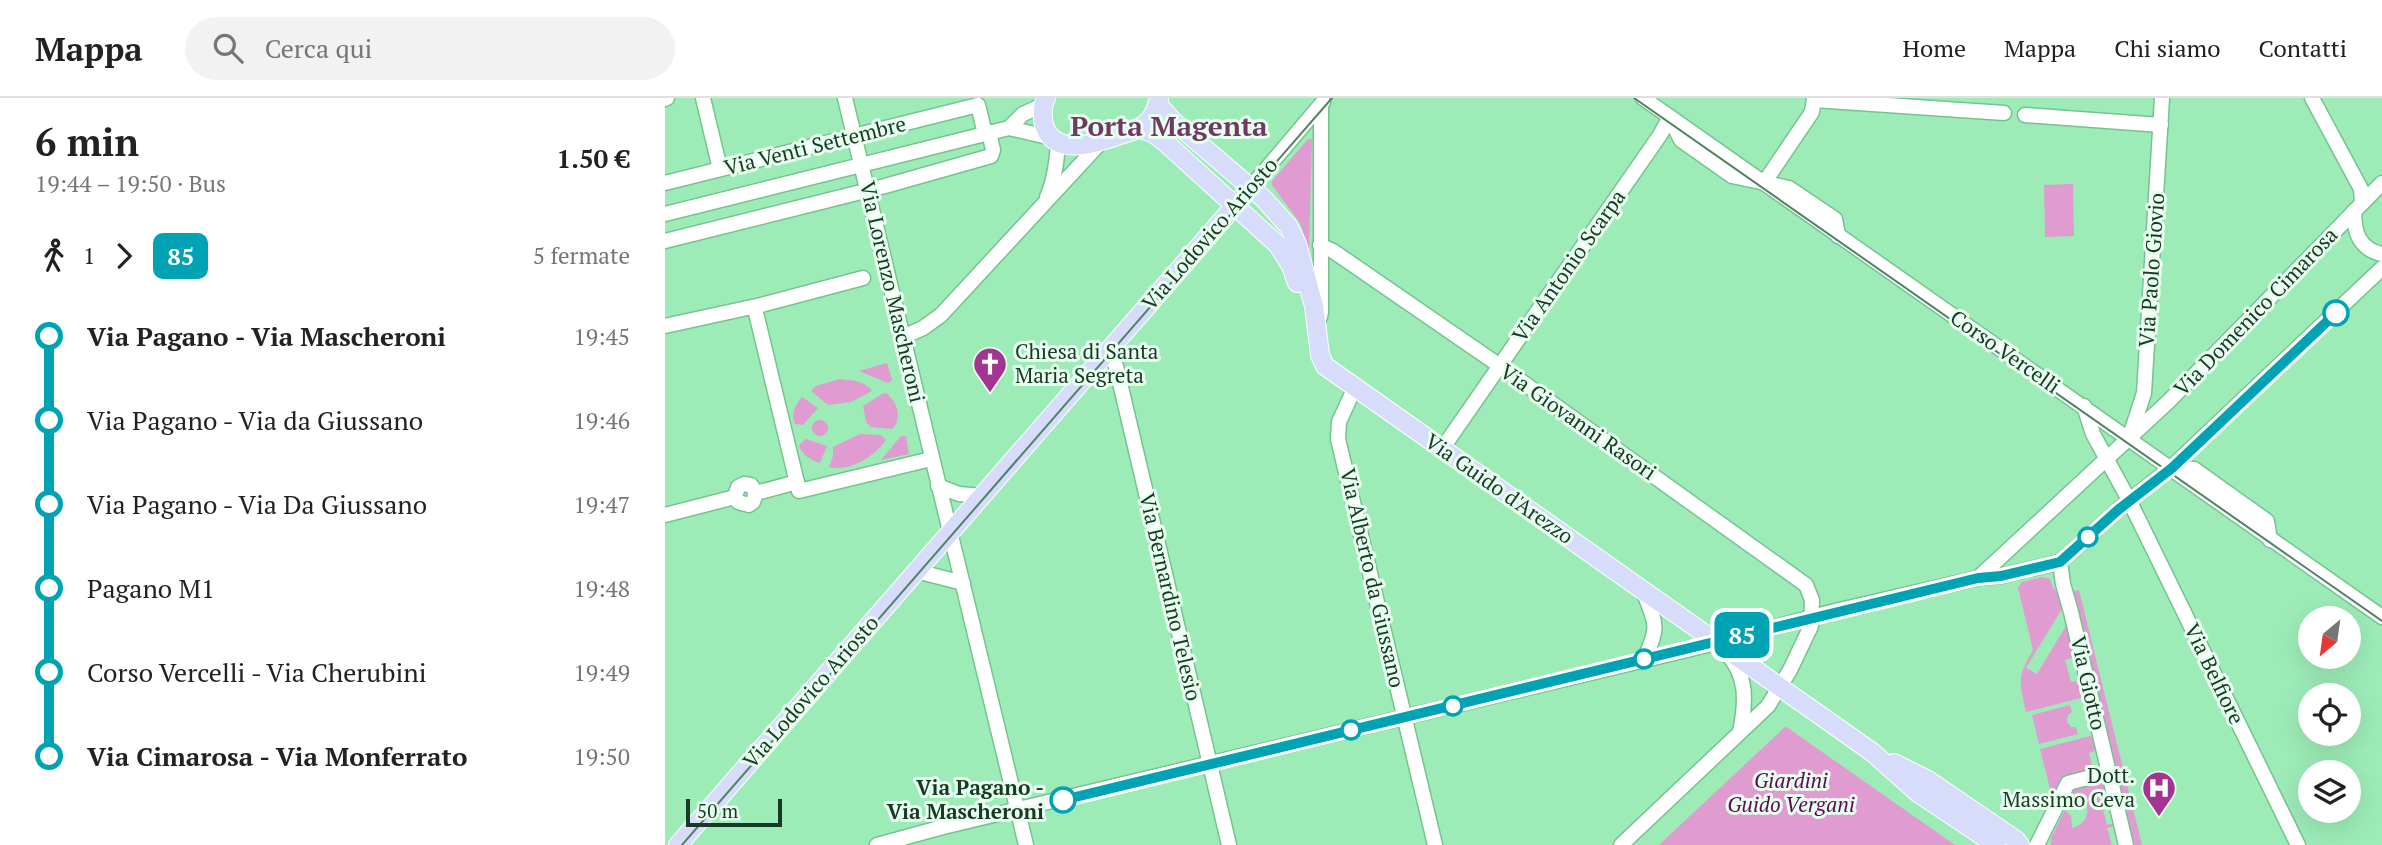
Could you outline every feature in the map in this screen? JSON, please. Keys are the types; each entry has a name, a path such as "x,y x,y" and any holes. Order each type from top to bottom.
{"main road":[{"path":"1044,100 1045,127 1055,140 1077,146 1139,129 1153,116 1159,101"},
{"path":"1159,101 1173,121 1251,187 1284,219 1294,235 1314,306 1321,361 1355,387"},
{"path":"1139,129 1153,133 1166,143 1270,236 1285,255 1315,328"},
{"name":"Via Lodovico Ariosto","path":"678,845 1251,187"},
{"name":"Via Guido d'Arezzo","path":"1355,387 1872,752"},
{"path":"1872,752 1918,793 1996,845"},
{"path":"1872,752 1928,780 2020,845"}],"street":[{"path":"703,98 720,169"},
{"name":"Via Lorenzo Mascheroni","path":"845,98 963,583"},
{"name":"Corso Vercelli","path":"1643,98 2382,617"},
{"name":"Via Paolo Giovio","path":"2129,440 2144,393 2162,98"},
{"path":"2312,98 2361,189 2357,237 2370,250 2382,254"},
{"path":"1764,183 1812,112 1814,99 2004,113"},
{"name":"Via Venti Settembre","path":"1009,128 1023,114 1044,100"},
{"path":"1315,328 1321,312 1324,102"},
{"name":"Via Lodovico Ariosto","path":"1251,187 1324,102"},
{"name":"Via Venti Settembre","path":"665,183 978,105 987,133"},
{"path":"2025,115 2161,125"},
{"name":"Via Antonio Scarpa","path":"1442,449 1660,135 1669,117"},
{"name":"Via Venti Settembre","path":"665,214 1009,128 1055,140"},
{"path":"665,241 991,156 993,150 987,133"},
{"path":"1045,201 1057,161 1055,140"},
{"path":"902,337 923,328 941,315 1102,141"},
{"name":"Via Domenico Cimarosa","path":"1978,578 2129,440 2358,207 2379,191"},
{"name":"Via Giovanni Rasori","path":"1320,245 1333,251 1500,366 1801,580 1809,592 1812,617"},
{"path":"877,845 1716,643 1812,617 1978,578 2001,576 2060,562 2172,468 2382,268"},
{"path":"665,326 761,305 863,278"},
{"path":"756,313 799,491 931,459"},
{"name":"Via Bernardino Telesio","path":"1108,350 1119,380 1229,845"},
{"name":"Via Alberto da Giussano","path":"1355,387 1339,422 1338,439 1435,845"},
{"name":"Via Belfiore","path":"2084,406 2093,435 2130,502 2298,845"},
{"name":"Corso Vercelli","path":"2172,468 2192,468 2267,522 2270,540"},
{"path":"665,515 735,497 738,487 744,484 751,485 756,492 797,482"},
{"path":"938,486 960,494 982,496"},
{"name":"Corso Vercelli","path":"2237,514 2242,530 2289,563 2302,562"},
{"name":"Via Giotto","path":"2060,562 2126,845"},
{"path":"916,571 963,583 1026,845"},
{"path":"1643,590 1656,624 1644,659"},
{"path":"1621,845 1768,706 1805,639 1812,617"},
{"path":"1716,643 1730,657 1742,679 1745,692 1740,733"},
{"path":"2037,845 2068,783 2110,772"}],"green space":[{"path":"1308,139 1312,139 1309,249 1300,223 1272,185 1272,181"},
{"path":"2073,184 2074,236 2045,237 2044,185"},
{"path":"887,363 892,380 888,383 859,371"},
{"path":"840,379 862,383 872,391 851,402 828,405 811,391 816,386"},
{"path":"886,393 897,410 895,425 892,429 871,427 866,422 863,406"},
{"path":"802,397 818,408 803,425 795,424 793,417 795,407"},
{"path":"817,420 823,420 828,428 826,434 817,436 812,431 812,425"},
{"path":"860,434 881,435 886,440 861,462 845,467 829,467 833,447"},
{"path":"901,436 906,436 909,454 881,460"},
{"path":"806,439 827,446 820,463 802,451 799,445"},
{"path":"2042,577 2050,579 2054,590 2058,589 2063,607 2026,668 2037,674 2067,624 2075,657 2065,660 2071,682 2081,680 2085,697 2026,712 2021,680 2033,650 2018,588 2022,582"},
{"path":"2079,590 2142,845 2132,845 2069,592"},
{"path":"2070,705 2072,712 2068,715 2067,722 2071,727 2076,727 2078,734 2039,744 2032,715"},
{"name":"Giardini Guido Vergani","path":"1785,727 1788,728 1955,845 1659,845"},
{"path":"2094,735 2098,750 2089,753 2093,769 2053,801 2040,749"},
{"path":"2105,777 2108,791 2099,794 2107,825 2117,825 2107,828 2112,845 2051,845 2051,838 2065,810 2071,816 2072,828 2086,818 2085,801 2067,789"}],"tram line":[{"path":"682,845 1332,98"},
{"path":"1634,98 2382,621"}],"bus line":[{"name":"85","path":"1063,800 1716,643 1835,611 1978,578 2043,568 2060,562 2118,510 2172,468 2336,313"}],"place":[{"name":"Chiesa di Santa Maria Segreta","path":"990,394"},
{"name":"Via Pagano - Via Mascheroni","path":"1063,800"},
{"name":"Dott. Massimo Ceva","path":"2159,818"}],"district":[{"name":"Porta Magenta","path":"1169,126"}]}
